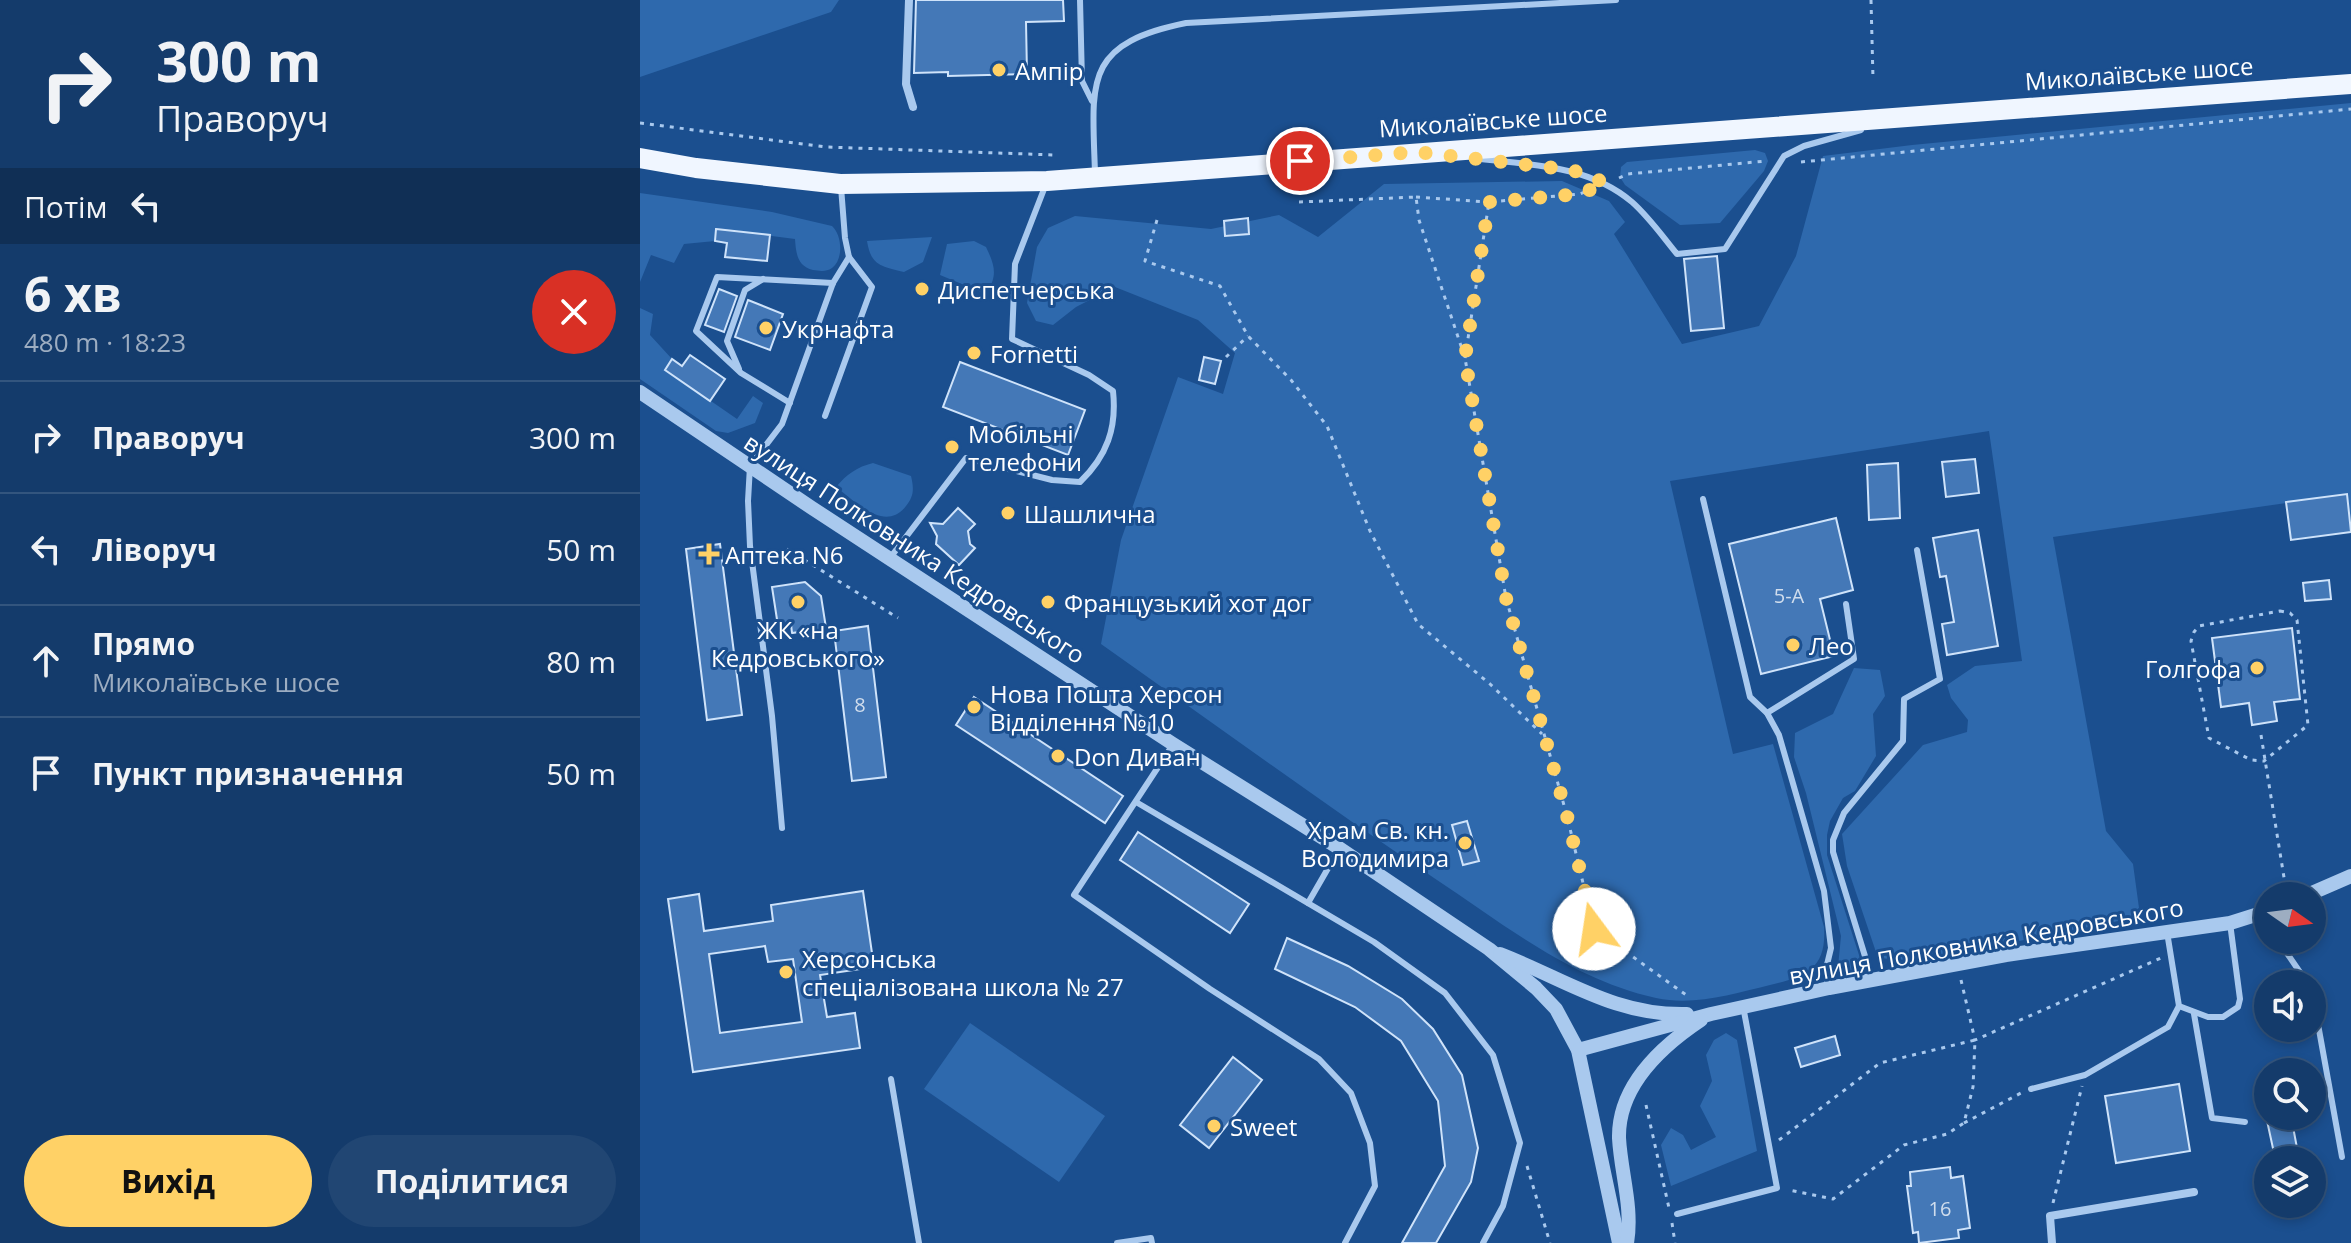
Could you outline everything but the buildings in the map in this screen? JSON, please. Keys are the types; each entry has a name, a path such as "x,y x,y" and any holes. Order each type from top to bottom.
{"main road":[{"name":"Миколаївське шосе","path":"640,158 710,170 840,184 1047,181 2351,84"}],"street":[{"path":"909,0 906,84 913,107"},
{"name":"вулиця Полковника Кедровського","path":"640,392 1489,949 1556,1009 1578,1050 1743,1006 1872,979 1957,963 2254,919"},
{"path":"2326,887 2351,876"},
{"name":"вулиця Полковника Кедровського","path":"1489,949 1603,1001 1672,1015 1711,1014"},
{"name":"вулиця Полковника Кедровського","path":"1627,1243 1631,1221 1619,1136 1623,1113 1632,1089 1652,1060 1681,1034 1711,1014"},
{"path":"1578,1050 1619,1243"},
{"path":"2052,1243 2050,1216 2194,1192"}],"lane":[{"path":"1080,0 1082,81 1094,104"},
{"path":"1095,177 1096,79 1106,60 1128,41 1154,30 1201,22 1503,3 1616,0"},
{"path":"1417,152 1572,170 1606,183 1633,203 1677,254 1725,249 1784,156 1804,146 1905,117"},
{"path":"890,558 966,458 1052,480 1080,482 1098,465 1115,415 1113,391 1089,375 1012,339 1015,264 1047,181"},
{"path":"825,416 872,287 849,257 840,184"},
{"path":"782,828 772,716 750,546 750,466 782,424 833,283 849,257"},
{"path":"790,403 741,373 696,331 717,277 833,283"},
{"path":"741,373 727,341 745,290 766,278"},
{"path":"1703,499 1750,697 1767,713 1779,735 1824,891 1831,948 1825,973 1829,988"},
{"path":"1872,979 1833,852 1833,840 1844,813 1903,741 1904,699 1940,679 1917,550"},
{"path":"1767,713 1854,659 1846,604"},
{"path":"1173,744 1074,895 1210,989 1319,1059 1351,1093 1370,1143 1375,1186 1345,1243"},
{"path":"1136,802 1374,942 1445,993 1493,1055 1520,1143 1503,1206 1483,1243"},
{"path":"1308,903 1339,848"},
{"path":"2179,1006 2208,1017 2223,1017 2238,1007 2240,999 2230,923"},
{"path":"2031,1089 2085,1075 2168,1027 2179,1006 2167,932"},
{"path":"1677,1214 1777,1188 1743,1006"},
{"path":"2194,1014 2212,1118 2245,1122"},
{"path":"2321,1042 2342,1157"},
{"path":"891,1079 919,1243"},
{"path":"1117,1243 1151,1238 1152,1243"}],"path":[{"path":"1871,0 1873,79"},
{"path":"1299,202 1416,197 1489,202 1580,194 1628,174 1752,160 1780,162 2351,109"},
{"path":"640,123 826,147 1055,155"},
{"path":"1416,197 1419,220 1465,358 1506,598 1594,929 1711,1014"},
{"path":"1465,358 1489,202"},
{"path":"1157,220 1145,261 1220,286 1248,336 1291,380 1327,426 1370,531 1418,624 1490,684 1545,736"},
{"path":"1226,357 1248,336"},
{"path":"787,549 898,618"},
{"path":"2280,611 2290,613 2297,620 2308,725 2264,761 2251,760 2209,738 2191,641 2199,626 2280,611"},
{"path":"2261,735 2285,882"},
{"path":"1769,1148 1880,1063 1975,1040 2172,953"},
{"path":"1957,963 1975,1040 1973,1087 1964,1123"},
{"path":"2050,1216 2085,1075"},
{"path":"1777,1188 1833,1199 1904,1145 1947,1134 2031,1089"},
{"path":"1646,1105 1675,1243"},
{"path":"1520,1143 1550,1243"}],"shaded area":[{"path":"640,0 839,0 831,12 640,77"},
{"path":"2351,103 2351,525 2347,494 2053,537 2106,831 2133,864 2139,908 2128,919 1920,961 1878,958 1847,866 1842,834 1923,745 1967,732 1968,720 1951,698 1947,685 1975,666 2022,661 1989,431 1670,481 1733,754 1773,744 1824,927 1822,953 1811,969 1794,978 1742,992 1685,1001 1656,998 1595,978 1567,964 1513,932 1392,849 1101,644 1121,540 1178,377 1223,394 1235,353 1198,320 1115,287 1076,307 1053,325 1036,321 1027,303 1037,247 1048,228 1075,216 1211,229 1279,215 1318,237 1384,184 1562,181 1609,201 1625,222 1614,234 1682,344 1759,326 1796,256 1823,156"},
{"path":"1755,150 1765,153 1768,161 1764,171 1720,223 1680,225 1625,185 1620,177 1621,167 1627,162"},
{"path":"640,193 772,212 832,226 840,241 840,253 836,264 830,269 813,270 801,262 795,239 717,229 715,241 684,244 674,263 651,255 640,282"},
{"path":"932,237 923,262 904,272 878,264 871,256 867,241"},
{"path":"974,241 986,247 993,265 994,276 986,294 940,275 947,244"},
{"path":"640,308 653,314 650,335 672,359 666,370 737,419 753,396 763,403 755,423 728,433 716,431 640,379"},
{"path":"873,463 911,476 912,496 898,514 880,516 861,507 836,487 853,472"},
{"path":"1854,668 1880,670 1885,696 1873,714 1876,756 1855,791 1843,798 1830,821 1827,835 1827,855 1860,961 1849,972 1838,967 1841,936 1806,793 1794,757 1795,733 1833,714"},
{"path":"970,1023 1105,1116 1059,1182 924,1089"},
{"path":"1726,1033 1737,1040 1757,1151 1671,1186 1661,1145 1671,1128 1683,1135 1691,1150 1716,1137 1700,1106 1712,1081 1706,1055 1714,1040"}],"place":[{"name":"Ампір","path":"999,70"},
{"name":"Диспетчерська","path":"922,289"},
{"name":"Укрнафта","path":"766,328"},
{"name":"Fornetti","path":"974,353"},
{"name":"Мобільні телефони","path":"952,447"},
{"name":"Шашлична","path":"1008,513"},
{"name":"Аптека N6","path":"709,554"},
{"name":"ЖК «на Кедровського»","path":"798,602"},
{"name":"Французький хот дог","path":"1048,602"},
{"name":"Лео","path":"1793,645"},
{"name":"Голгофа","path":"2257,668"},
{"name":"Нова Пошта Херсон Відділення №10","path":"974,707"},
{"name":"Don Диван","path":"1058,756"},
{"name":"Храм Св. кн. Володимира","path":"1465,843"},
{"name":"Херсонська спеціалізована школа № 27","path":"786,972"},
{"name":"Sweet","path":"1214,1126"}],"route":[{"path":"1300,161 1417,152 1572,170 1606,183 1580,194 1489,202 1465,358 1506,598 1567,816 1594,929"}]}
